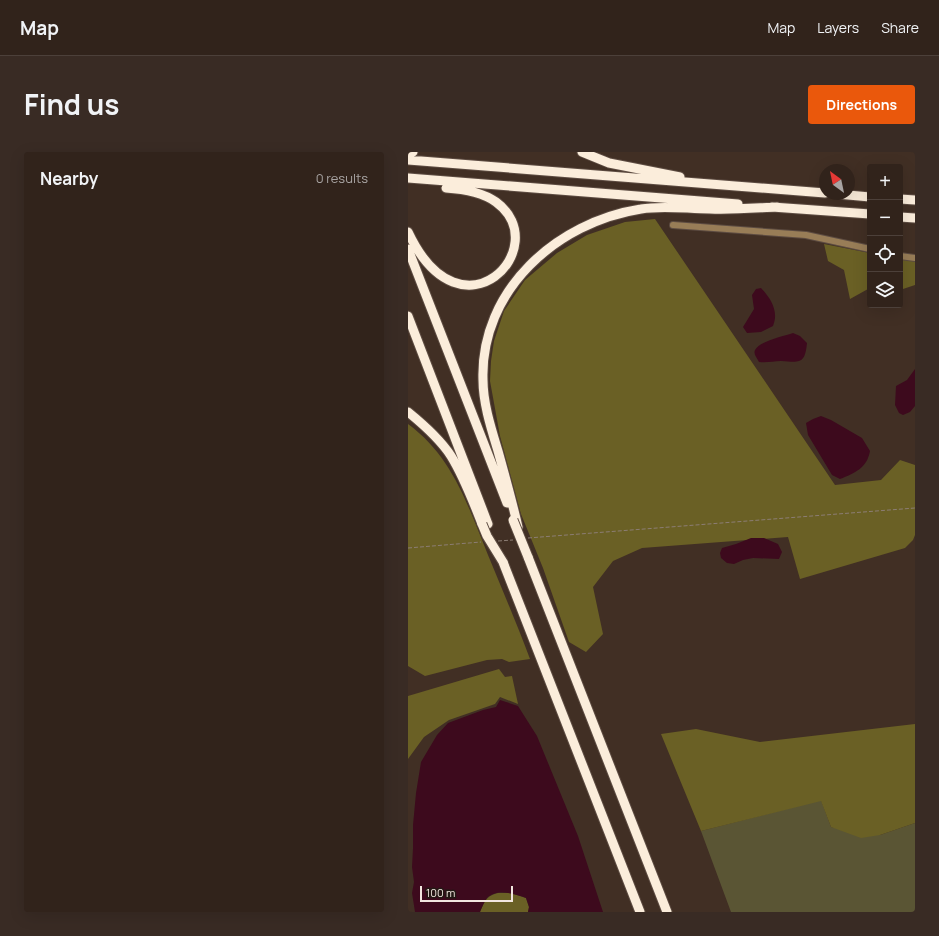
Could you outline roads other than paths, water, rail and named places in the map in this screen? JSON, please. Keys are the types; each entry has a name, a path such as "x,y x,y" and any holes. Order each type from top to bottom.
{"highway":[{"path":"408,153 413,152"},
{"path":"582,152 610,163 718,185"},
{"path":"408,160 819,193"},
{"path":"408,178 867,214"},
{"path":"408,232 414,245 432,269 450,282 472,285 492,279 501,273 508,264 512,255 515,237 512,224 501,206 478,194 457,189 437,187 424,180"},
{"path":"855,196 867,197"},
{"path":"903,199 915,200"},
{"path":"667,912 528,557 519,539 492,432 482,381 487,335 501,302 520,275 536,259 566,236 586,225 620,213 642,209 724,210 777,207"},
{"path":"903,217 915,218"},
{"path":"408,249 515,519"},
{"path":"408,316 485,524 487,536 503,562 640,912"},
{"path":"408,412 430,431 450,456 485,524"}],"street":[{"path":"672,225 806,235 867,248"},
{"path":"903,256 915,258"}]}
